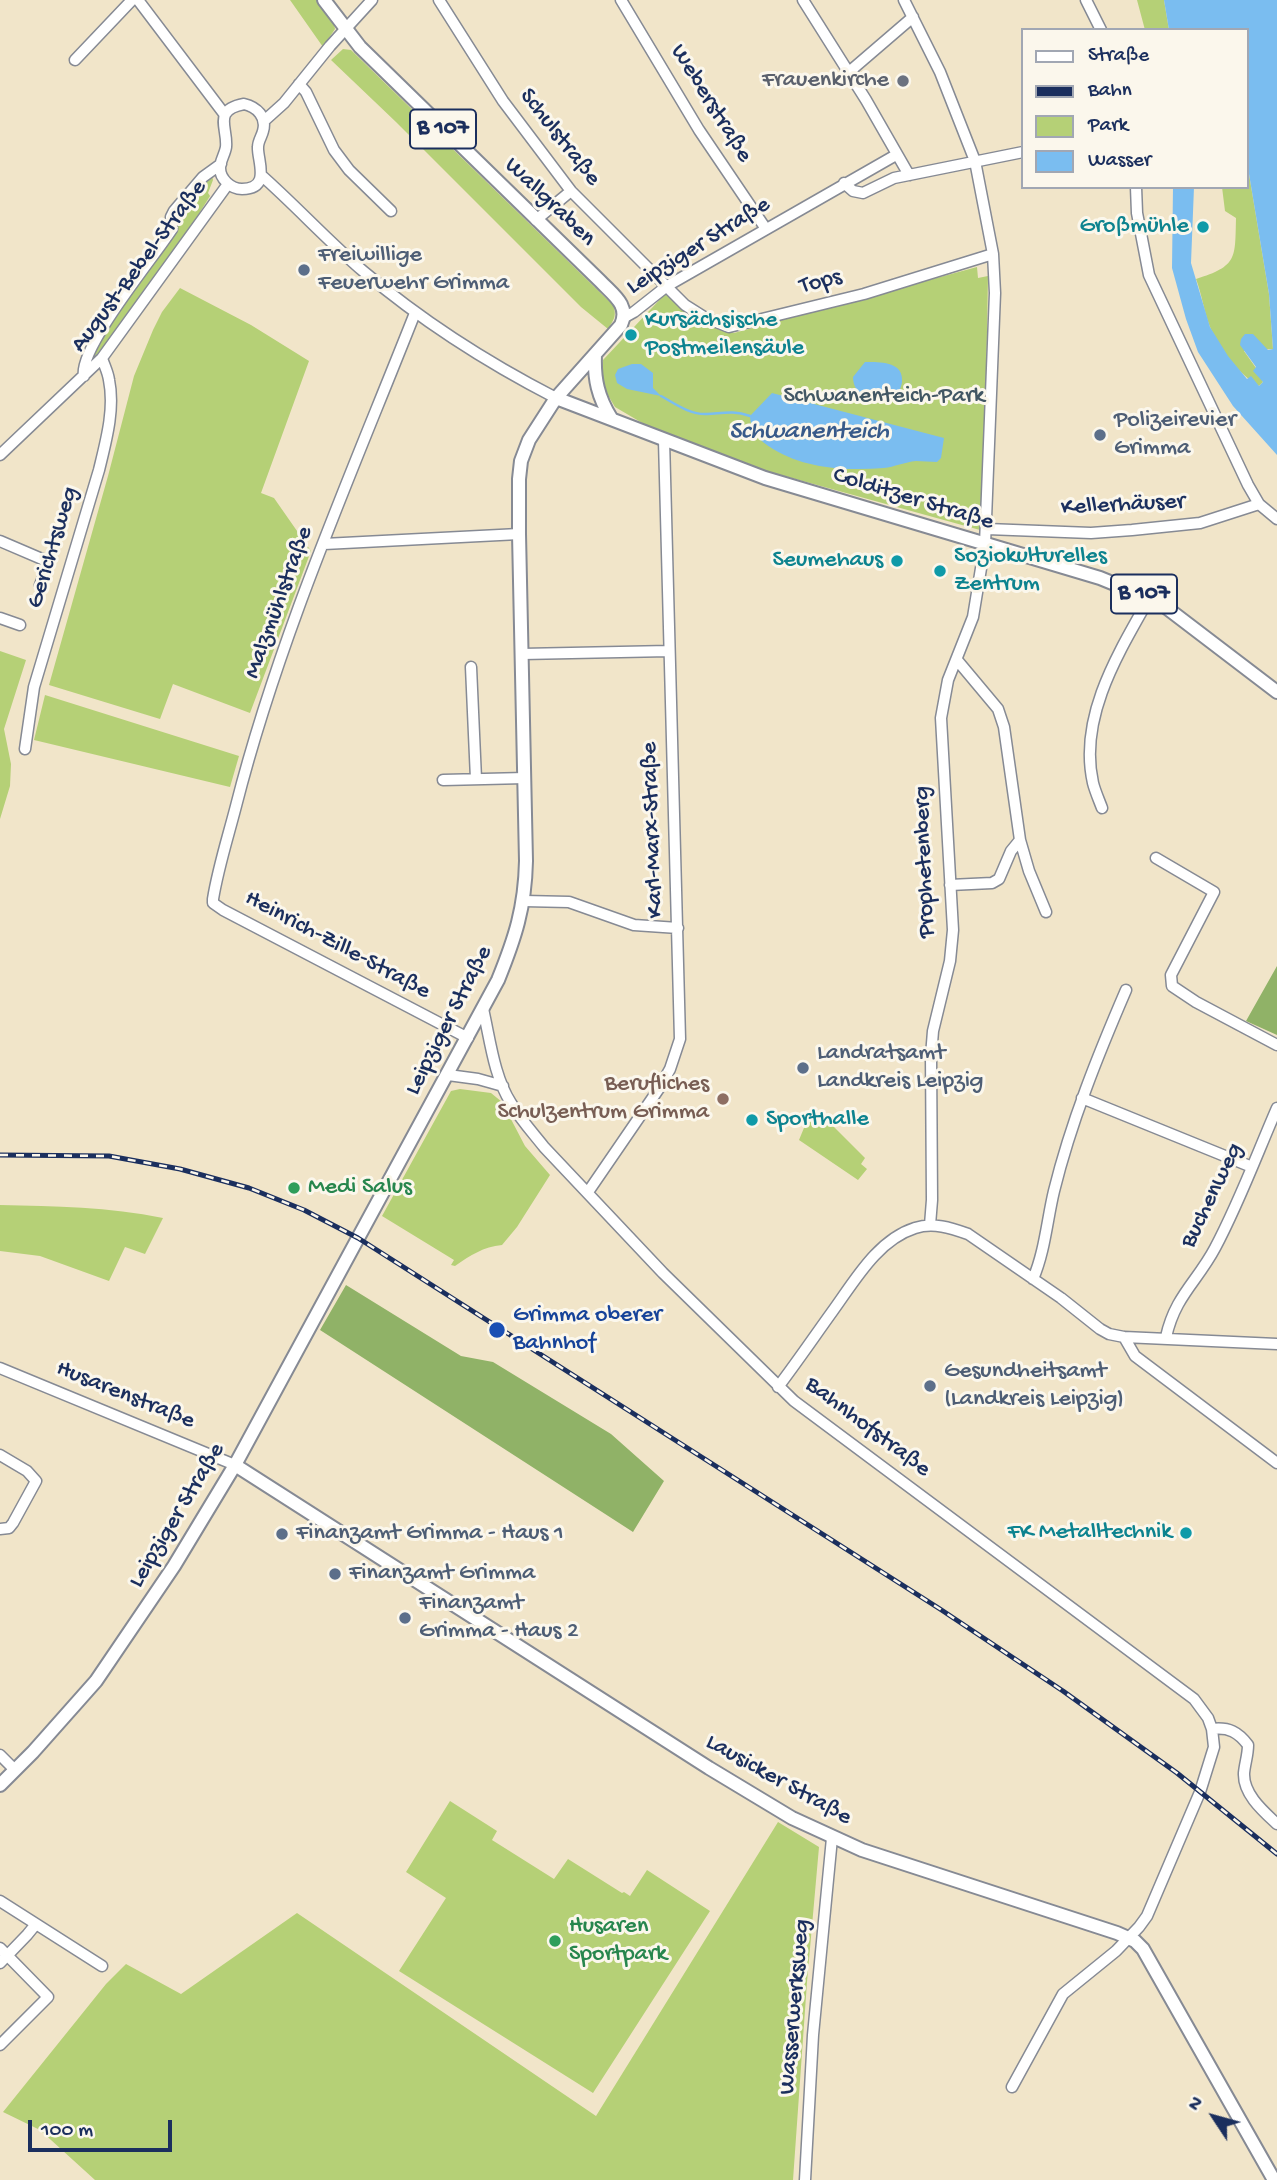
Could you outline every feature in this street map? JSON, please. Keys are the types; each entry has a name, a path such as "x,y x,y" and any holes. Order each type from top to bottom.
{"main road":[{"name":"Wallgraben","path":"324,0 363,50 622,305 625,317"},
{"name":"Leipziger Straße","path":"0,1785 96,1681 174,1566 235,1465 498,980 512,947 524,901 526,861 519,534 519,479 522,461 529,440 556,398 621,325 625,317"},
{"path":"595,355 596,385 602,404 612,419"},
{"name":"Colditzer Straße","path":"556,398 765,478 1100,578 1150,597 1182,617 1277,692"},
{"name":"Lausicker Straße","path":"235,1465 709,1768 792,1818 832,1838 897,1862 1130,1938"},
{"path":"1130,1938 1143,1949 1274,2180"}],"street":[{"path":"75,60 132,0"},
{"path":"138,0 225,115"},
{"path":"264,121 261,113 244,104 234,107 225,115 223,125 226,149 221,164 222,174 228,184 235,188 246,189 261,176 262,165 258,148 264,121 372,0"},
{"name":"Schulstraße","path":"439,0 503,101 571,191 667,286"},
{"name":"Weberstraße","path":"621,0 699,130 766,229"},
{"path":"803,0 909,175"},
{"name":"Prophetenberg","path":"904,0 940,72 975,162 993,254 994,333 987,529 973,617 948,680 941,718 953,930 950,961 933,1031 931,1056 930,1225"},
{"path":"1086,0 1100,28"},
{"path":"846,68 913,17"},
{"path":"299,84 306,92 341,160 391,211"},
{"path":"845,183 853,191 863,193 894,178 1021,152"},
{"name":"Leipziger Straße","path":"625,317 667,286 896,155"},
{"name":"August-Bebel-Straße","path":"84,376 84,363 88,354 119,304 172,229 174,211 203,177 221,164"},
{"path":"261,176 361,269 415,313 556,398"},
{"name":"August-Bebel-Straße","path":"0,455 102,358 228,184"},
{"path":"1136,189 1137,213 1149,275 1164,312 1259,505 1277,519"},
{"path":"536,220 571,191"},
{"name":"Tops","path":"667,286 685,305 704,317 729,327 864,294 993,254"},
{"name":"Malzmühlstraße","path":"223,910 214,903 214,891 265,703 415,313"},
{"name":"Gerichtsweg","path":"25,749 34,687 106,441 110,411 109,379 102,358"},
{"name":"Karl-Marx-Straße","path":"588,1192 660,1087 678,1048 680,1029 664,440"},
{"name":"Kellerhäuser","path":"987,529 1091,533 1132,530 1200,523 1259,505"},
{"path":"324,544 519,534"},
{"path":"0,556 2,542 49,562 40,585"},
{"path":"1102,808 1093,784 1089,758 1093,716 1120,651 1150,597"},
{"path":"0,618 20,625"},
{"path":"522,654 669,651"},
{"path":"957,660 998,709 1004,727 1020,840 1045,912"},
{"path":"471,667 476,779"},
{"path":"443,780 525,778"},
{"path":"950,885 992,883 999,879 1011,851 1020,840"},
{"path":"1156,858 1214,892 1171,975 1172,986 1196,1002 1277,1045"},
{"path":"524,901 569,902 634,925 678,928"},
{"name":"Heinrich-Zille-Straße","path":"223,910 468,1038"},
{"path":"1033,1279 1039,1265 1054,1191 1082,1098 1126,990"},
{"name":"Bahnhofstraße","path":"483,1009 503,1086 509,1101 523,1121 544,1147 663,1273 778,1387 1194,1699 1208,1718 1212,1729"},
{"path":"447,1075 503,1086"},
{"path":"1082,1098 1252,1167"},
{"name":"Buchenweg","path":"1166,1337 1177,1304 1214,1251 1277,1108"},
{"path":"778,1387 859,1276 883,1248 916,1227 930,1225 952,1228 968,1234 1109,1334 1124,1337 1277,1344"},
{"path":"1124,1337 1135,1356 1277,1463"},
{"name":"Husarenstraße","path":"0,1368 235,1465"},
{"path":"0,1455 27,1471 36,1481 13,1523 9,1528 0,1529"},
{"path":"1012,2087 1063,1994 1130,1938 1147,1916 1207,1773 1214,1747 1212,1729 1233,1730 1248,1745 1244,1777 1248,1791 1277,1824"},
{"path":"0,1755 15,1770"},
{"name":"Wasserwerksweg","path":"805,2180 813,2035 832,1838"},
{"path":"0,1901 102,1966"},
{"path":"0,2045 48,1997 3,1955 36,1924"}],"green space":[{"path":"290,0 317,0 334,24 335,29 323,47"},
{"path":"1137,0 1164,0 1169,28 1144,28"},
{"path":"343,49 351,50 613,305 614,317 608,329 581,307 331,60"},
{"path":"1249,174 1269,294 1273,349 1244,351 1263,382 1259,386 1237,368 1219,344 1210,327 1196,279 1220,270 1231,259 1236,218 1225,211 1222,189 1249,189"},
{"path":"212,176 208,193 210,196 190,228 91,361 123,305 177,228 176,214"},
{"name":"Schwanenteich-Park","path":"977,267 978,278 988,276 985,444 980,530 723,459 661,434 615,407 600,382 603,360 665,294 688,313 734,333"},
{"path":"180,288 251,325 309,361 261,493 274,498 311,551 250,713 173,684 160,719 49,685 134,376 162,312"},
{"path":"0,651 26,660 4,729 11,764 10,786 0,819"},
{"path":"45,695 239,756 230,787 34,740"},
{"path":"1277,966 1277,1035 1246,1021"},
{"path":"460,1089 491,1093 502,1102 525,1146 550,1175 517,1227 502,1245 477,1252 455,1266 451,1265 454,1260 382,1216 451,1091"},
{"path":"813,1106 865,1158 861,1164 867,1169 858,1180 799,1140"},
{"path":"0,1205 102,1209 163,1218 145,1254 125,1247 109,1281 40,1256 0,1251"},
{"path":"346,1285 461,1356 493,1362 611,1434 664,1481 633,1532 320,1330"},
{"name":"Husaren Sportpark","path":"450,1801 497,1831 492,1840 554,1879 568,1859 630,1896 647,1870 710,1911 593,2093 399,1971 446,1898 406,1872"},
{"path":"778,1822 819,1847 793,2180 95,2180 40,2130 3,2112 106,1984 126,1964 181,1994 297,1913 596,2116"}],"water":[{"path":"1164,0 1277,0 1277,455 1233,406 1198,352 1172,268 1173,189 1194,189 1191,263 1210,327 1228,356 1247,379 1251,376 1259,386 1263,382 1253,371 1256,367 1240,345 1245,334 1253,334 1268,350 1273,349 1269,294 1249,174 1249,28 1169,28"},
{"path":"865,362 890,364 899,370 902,382 894,396 874,399 857,390 853,377"},
{"path":"641,364 653,373 653,388 661,396 627,389 617,383 615,375 618,369"},
{"name":"Schwanenteich","path":"772,393 944,438 941,458 937,462 916,461 870,469 841,469 813,465 786,456 768,446 752,427 750,416"}],"waterway":[{"path":"661,396 694,413 733,412 750,416"}],"railway":[{"path":"0,1155 109,1156 180,1169 249,1188 304,1210 358,1238 940,1609 1063,1691 1177,1773 1277,1854"}],"place":[{"name":"Frauenkirche","path":"903,81"},
{"name":"Großmühle","path":"1203,227"},
{"name":"Freiwillige Feuerwehr Grimma","path":"304,270"},
{"name":"Kursächsische Postmeilensäule","path":"631,335"},
{"name":"Polizeirevier Grimma","path":"1100,435"},
{"name":"Seumehaus","path":"897,561"},
{"name":"Soziokulturelles Zentrum","path":"940,571"},
{"name":"Landratsamt Landkreis Leipzig","path":"803,1068"},
{"name":"Berufliches Schulzentrum Grimma","path":"723,1099"},
{"name":"Sporthalle","path":"752,1120"},
{"name":"Medi Salus","path":"294,1188"},
{"name":"Grimma oberer Bahnhof","path":"497,1330"},
{"name":"Gesundheitsamt (Landkreis Leipzig)","path":"930,1386"},
{"name":"FK Metalltechnik","path":"1186,1533"},
{"name":"Finanzamt Grimma - Haus 1","path":"282,1534"},
{"name":"Finanzamt Grimma","path":"335,1574"},
{"name":"Finanzamt Grimma - Haus 2","path":"405,1618"},
{"name":"Husaren Sportpark","path":"555,1941"}]}
